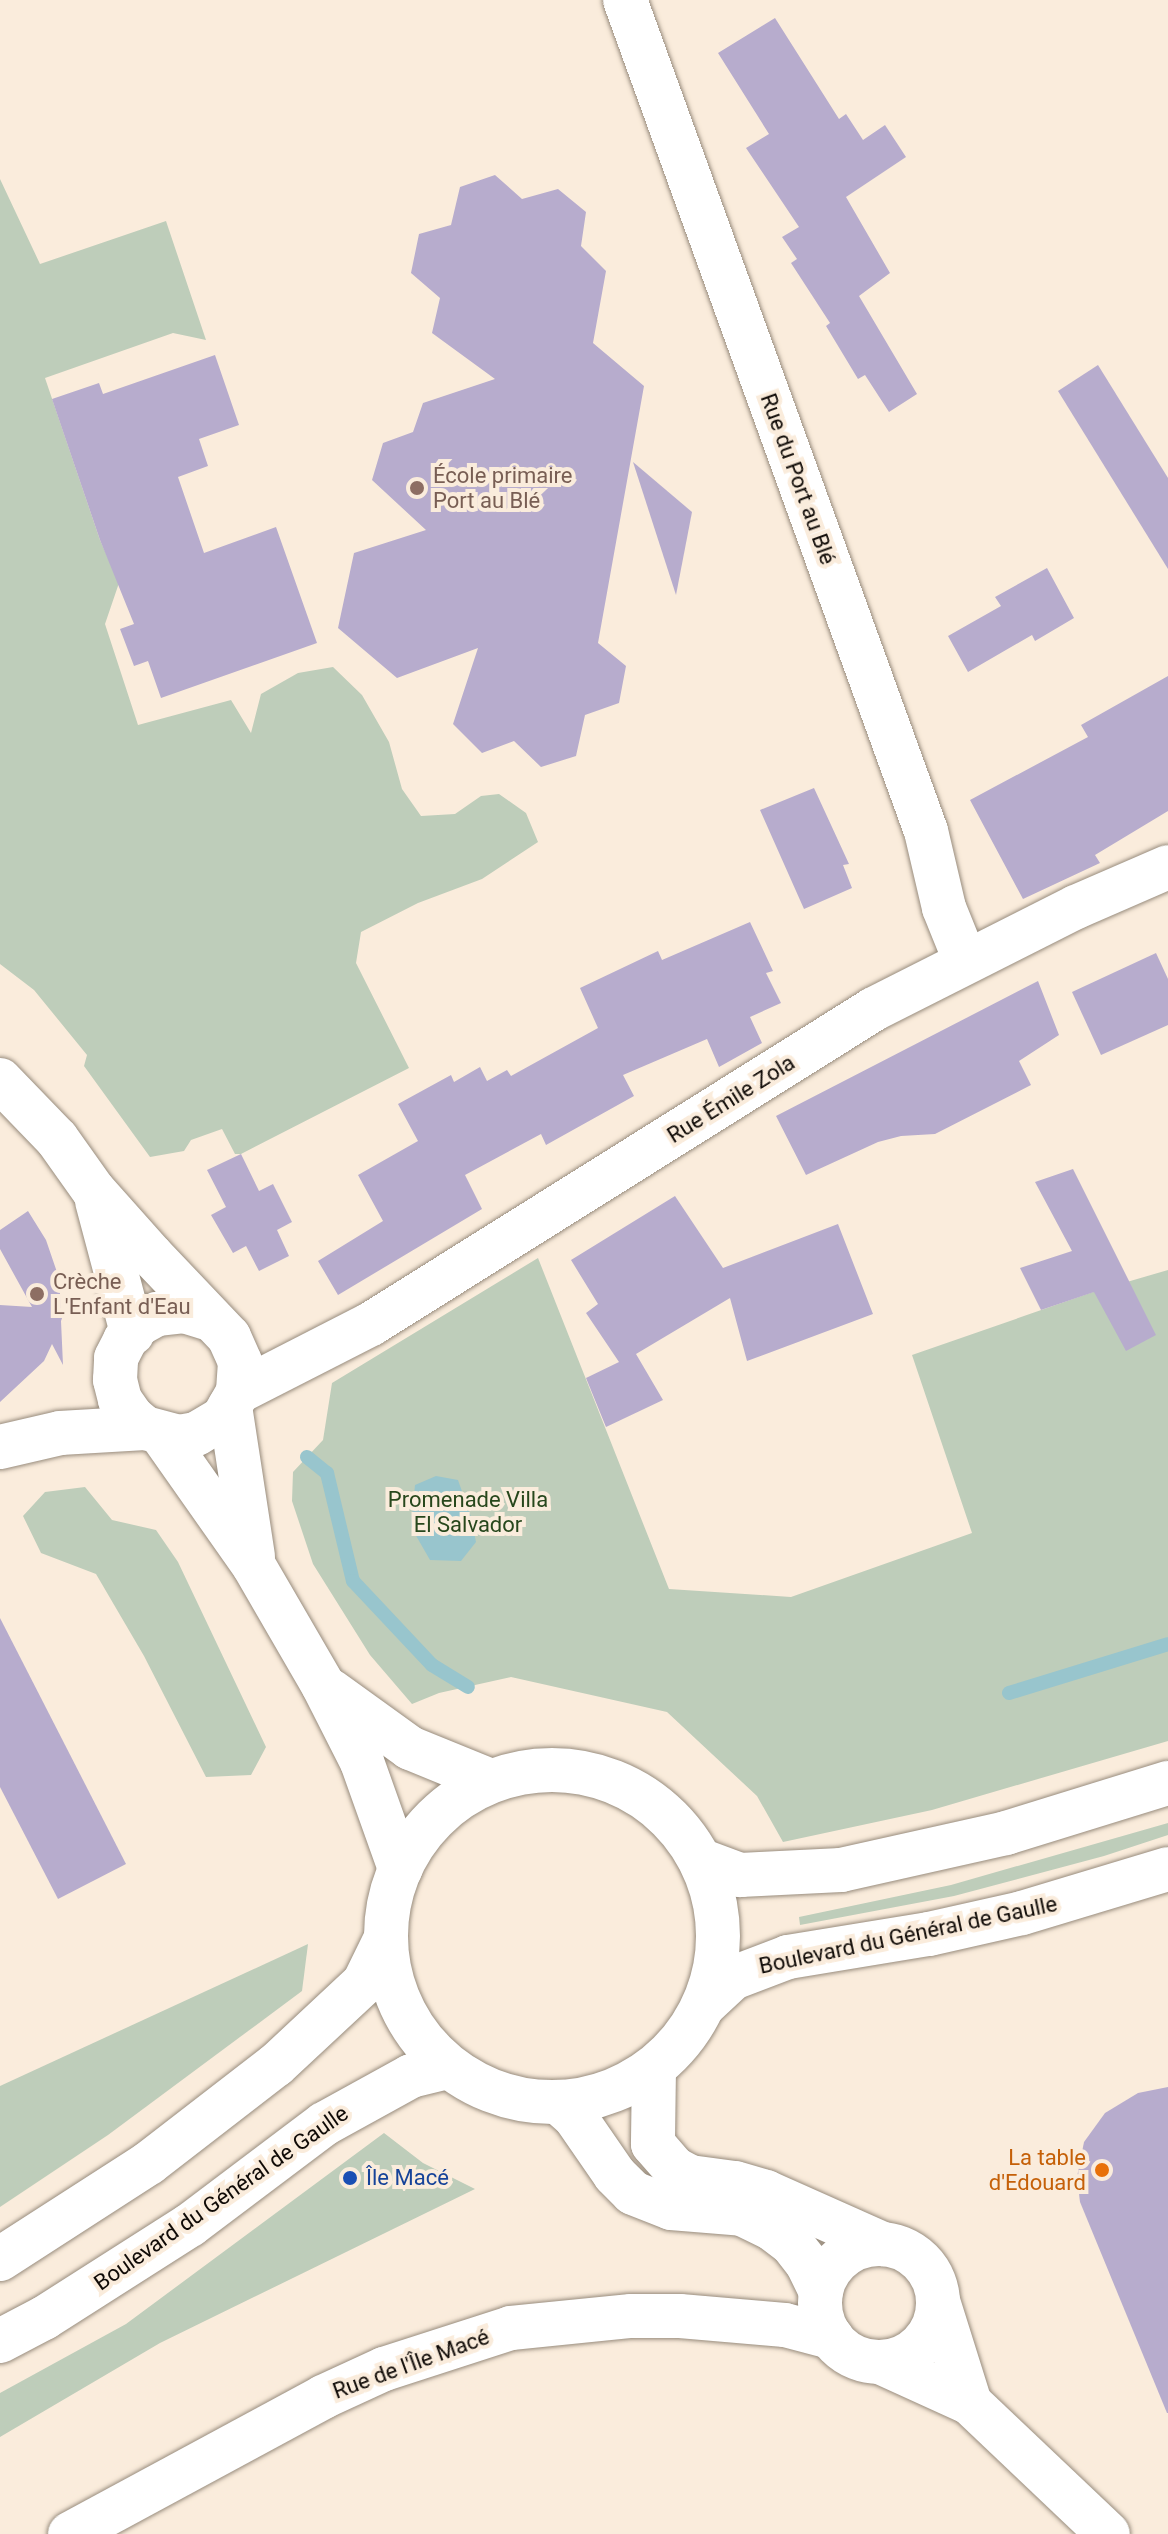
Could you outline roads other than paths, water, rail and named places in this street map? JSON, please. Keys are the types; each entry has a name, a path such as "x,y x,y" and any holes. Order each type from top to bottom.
{"street":[{"name":"Rue du Port au Blé","path":"625,0 926,831 944,908 965,960"},
{"name":"Rue Émile Zola","path":"234,1399 307,1356 371,1324 874,1009 965,960 1168,867"},
{"path":"0,1080 57,1139 94,1191 220,1328 240,1362 234,1399 254,1566"},
{"path":"94,1191 132,1333"},
{"path":"307,1356 220,1328 184,1311 157,1314 132,1333 116,1358 115,1380 120,1400 132,1417 154,1432 254,1566 323,1685 362,1762 400,1869"},
{"path":"60,1433 115,1380"},
{"path":"0,1447 60,1433 196,1434 223,1418 234,1399"},
{"path":"323,1685 410,1748 491,1781"},
{"path":"0,2259 149,2163 276,2065 364,1983 385,1940 392,1892 400,1869 416,1841 437,1816 454,1802 491,1781 551,1771 592,1775 647,1799 678,1826 700,1860 714,1895 719,1932 716,1970 704,2005 679,2044 654,2068 604,2094 558,2102 496,2093 448,2067 419,2037 403,2010 392,1981 385,1940"},
{"path":"700,1860 740,1875 841,1870 1006,1833 1168,1783"},
{"name":"Boulevard du Général de Gaulle","path":"704,2005 733,1978 756,1966 788,1957 929,1934 1022,1913 1168,1869"},
{"name":"Boulevard du Général de Gaulle","path":"0,2341 44,2318 190,2225 324,2124 411,2076 448,2067"},
{"path":"654,2068 653,2144 675,2169 690,2177 735,2183 766,2192 917,2257 932,2277 970,2403"},
{"path":"558,2102 575,2117 615,2175 633,2193 671,2208 742,2214 771,2228 807,2263 814,2315 850,2354 880,2362 970,2403 1108,2534"},
{"path":"814,2315 830,2270 847,2253 870,2244 883,2244"},
{"path":"880,2362 910,2353 919,2346 933,2325 938,2301"},
{"name":"Rue de l'Île Macé","path":"70,2534 323,2397 384,2369 487,2335 546,2323 631,2316 814,2315"}],"water":[{"path":"436,1476 458,1480 471,1517 476,1542 461,1561 430,1560 411,1527 415,1485"}],"waterway":[{"path":"307,1457 327,1473 353,1581 432,1665 468,1687"},
{"path":"1009,1693 1168,1644"}],"place":[{"name":"École primaire Port au Blé","path":"417,488"},
{"name":"Crèche L'Enfant d'Eau","path":"37,1294"},
{"name":"La table d'Edouard","path":"1102,2170"},
{"name":"Île Macé","path":"350,2178"}],"park label":[{"name":"Promenade Villa El Salvador","path":"468,1512"}]}
